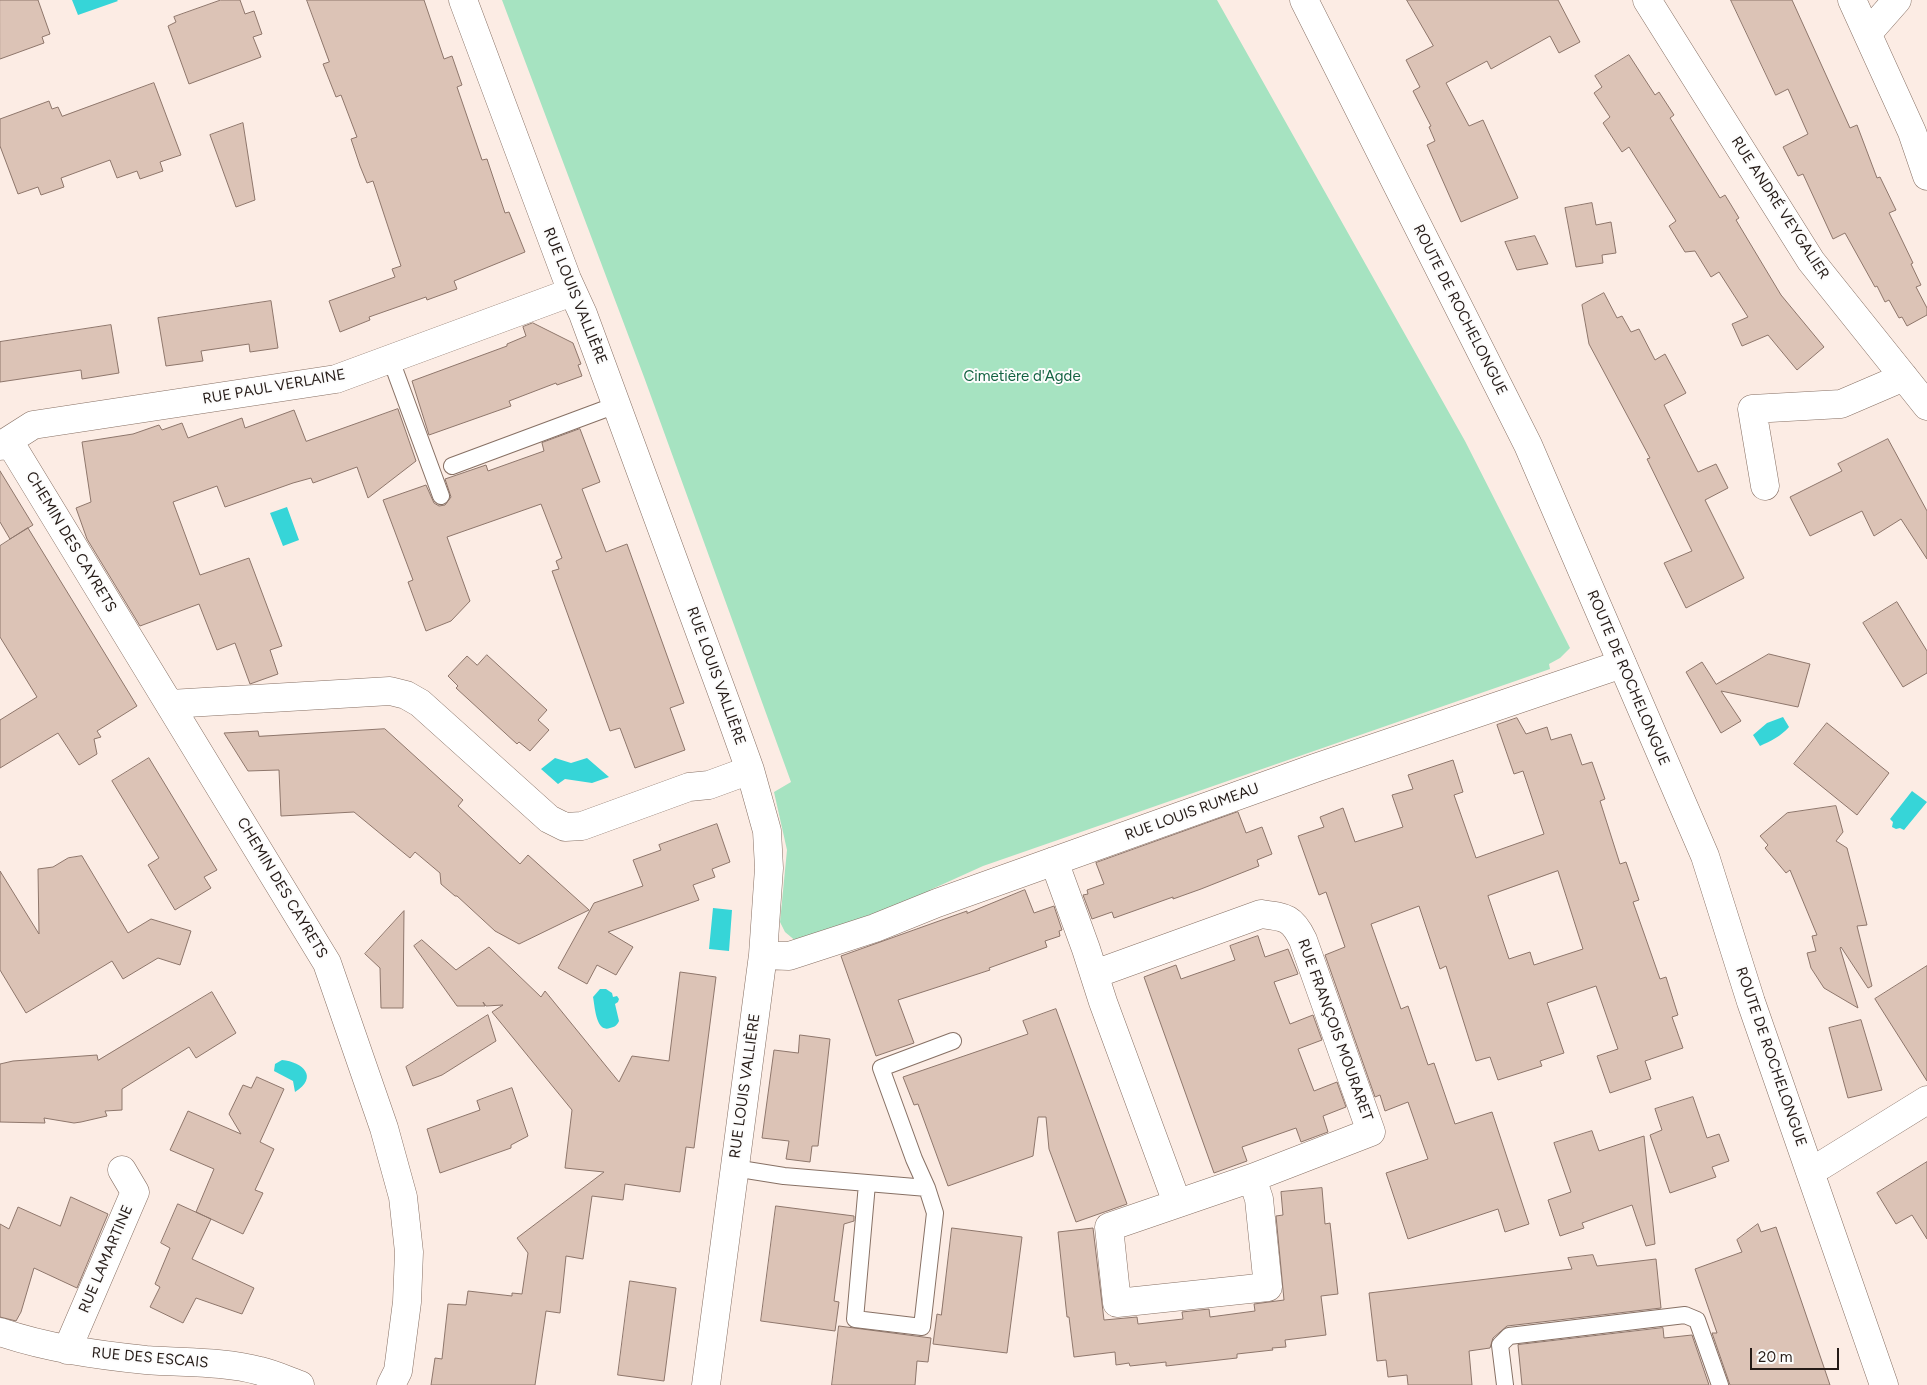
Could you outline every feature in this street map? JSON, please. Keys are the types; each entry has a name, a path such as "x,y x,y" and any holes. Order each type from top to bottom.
{"street":[{"name":"RUE LOUIS VALLIÈRE","path":"463,0 572,292 583,314 750,770 767,831 770,868 763,955 706,1385"},
{"name":"ROUTE DE ROCHELONGUE","path":"1304,0 1528,445 1705,856 1751,1002 1884,1385"},
{"name":"RUE ANDRÉ VEYGALIER","path":"1648,0 1811,261 1927,406"},
{"path":"1852,0 1868,33 1920,124 1927,176"},
{"path":"1868,33 1897,0"},
{"name":"RUE PAUL VERLAINE","path":"5,443 33,425 336,379 572,292"},
{"path":"1765,486 1752,409 1841,404 1904,377"},
{"name":"CHEMIN DES CAYRETS","path":"5,443 170,704 327,963 384,1128 403,1197 409,1252 407,1302 398,1371 391,1385"},
{"name":"RUE LOUIS RUMEAU","path":"763,955 789,956 875,928 937,903 1315,768 1622,664"},
{"path":"170,704 390,691 406,695 420,702 550,819 565,827 582,826 689,787 709,785 750,770"},
{"path":"1054,862 1177,1203"},
{"name":"RUE FRANÇOIS MOURARET","path":"1095,974 1260,914 1283,917 1296,926 1303,940 1371,1132 1252,1178 1109,1227 1117,1303 1268,1287 1258,1200 1252,1178"},
{"path":"1810,1170 1927,1100"},
{"name":"RUE LAMARTINE","path":"67,1350 134,1192 122,1170"},
{"name":"RUE DES ESCAIS","path":"0,1332 20,1339 67,1350 146,1360 216,1364 259,1370 300,1385"}],"lane":[{"path":"391,360 441,496"},
{"path":"452,466 616,405"},
{"path":"866,1184 855,1320 922,1327 935,1213 882,1068 953,1041"},
{"path":"734,1168 784,1176 927,1188"},
{"path":"1505,1385 1500,1345 1509,1336 1685,1315 1697,1320 1720,1385"}],"green space":[{"name":"Cimetière d'Agde","path":"502,0 1217,0 1465,441 1570,648 1560,658 1549,664 1550,669 983,866 930,890 933,898 797,942 785,932 780,922 787,850 774,792 791,782 644,377"}],"water":[{"path":"72,0 117,0 118,1 78,15"},
{"path":"287,507 299,540 283,546 270,513"},
{"path":"1783,717 1789,727 1776,738 1760,746 1753,735 1767,723"},
{"path":"555,758 571,763 587,758 609,777 592,783 565,779 558,784 541,769"},
{"path":"1912,791 1927,802 1904,830 1896,829 1892,827 1893,822 1890,819"},
{"path":"713,908 732,910 729,951 709,949"},
{"path":"600,989 606,989 612,993 613,997 617,996 619,999 615,1004 619,1021 612,1028 605,1029 602,1027 597,1018 593,997"},
{"path":"282,1060 290,1061 302,1067 305,1071 306,1081 295,1092 293,1081 274,1071 275,1064"}],"building":[{"path":"0,0 38,0 50,34 42,37 44,43 0,59"},
{"path":"221,0 240,0 245,14 254,11 262,34 253,37 261,57 189,84 168,26 176,22 174,17"},
{"path":"307,0 424,0 444,59 452,56 462,85 457,87 482,160 487,159 505,213 509,212 525,252 454,281 457,289 427,300 426,297 369,317 370,320 340,332 329,301 395,277 392,269 401,266 373,181 367,183 360,166 351,139 357,137 341,95 336,97 323,64 329,62"},
{"path":"1407,0 1558,0 1580,42 1559,53 1550,36 1491,69 1487,61 1446,83 1469,126 1483,120 1518,198 1461,222 1427,145 1435,141 1429,127 1431,126 1413,91 1420,87 1406,60 1433,46"},
{"path":"1731,0 1792,0 1850,128 1857,125 1877,178 1880,177 1896,210 1889,213 1913,263 1911,264 1921,285 1916,287 1927,308 1927,315 1907,326 1902,317 1899,318 1889,300 1885,302 1877,286 1875,287 1845,233 1833,239 1803,174 1798,176 1783,147 1808,134 1788,89 1776,95"},
{"path":"1629,55 1655,95 1659,92 1674,115 1670,118 1720,198 1725,195 1739,218 1736,220 1781,295 1824,347 1797,370 1768,335 1742,346 1732,324 1748,317 1719,272 1711,277 1695,251 1685,252 1669,226 1676,221 1629,147 1622,152 1603,123 1610,117 1594,93 1602,87 1595,76"},
{"path":"154,83 181,155 160,162 163,171 140,179 137,171 117,178 110,160 61,178 64,187 41,195 38,187 18,194 0,146 0,119 49,101 52,109 58,107 62,116"},
{"path":"243,123 255,200 236,207 210,135"},
{"path":"1592,203 1596,225 1611,222 1616,253 1602,255 1603,263 1576,267 1565,208"},
{"path":"1535,236 1548,264 1517,270 1505,242"},
{"path":"1604,293 1617,318 1622,316 1631,332 1639,329 1655,360 1665,354 1686,393 1664,405 1698,472 1716,464 1728,488 1705,500 1744,578 1686,608 1664,563 1692,551 1647,459 1650,458 1589,344 1582,305"},
{"path":"271,301 278,348 250,352 249,344 201,351 203,361 166,366 158,318"},
{"path":"533,323 573,343 581,364 578,365 582,376 557,385 556,383 509,401 511,406 429,435 412,381 507,346 507,344 526,336 523,327"},
{"path":"111,325 119,373 82,379 81,370 0,382 0,342"},
{"path":"398,409 416,461 368,498 357,467 313,483 311,478 293,483 225,507 217,486 173,502 200,575 249,558 282,646 270,650 278,674 250,684 235,643 217,650 199,604 140,626 87,539 76,508 91,502 82,442 133,434 159,425 162,430 182,423 188,438 242,418 245,428 294,410 306,441"},
{"path":"580,429 600,482 582,489 606,552 627,544 684,703 670,708 685,750 635,768 620,728 610,731 552,571 559,569 556,561 562,558 541,504 447,537 470,601 451,621 426,631 408,582 413,580 383,500 426,485 434,503 439,506 445,505 451,497 445,479 486,465 488,471 544,451 542,443"},
{"path":"1888,439 1927,511 1927,559 1901,519 1874,536 1862,511 1810,536 1790,497 1842,471 1838,464"},
{"path":"0,471 33,525 10,539 0,522"},
{"path":"28,528 137,706 97,731 101,737 94,739 97,754 79,765 58,733 0,768 0,720 37,697 0,637 0,546"},
{"path":"1897,602 1927,651 1927,673 1903,687 1863,623"},
{"path":"1769,654 1810,664 1798,707 1721,691 1741,721 1721,733 1686,672 1702,662 1716,684"},
{"path":"487,655 547,710 538,720 549,730 530,751 519,742 517,744 456,688 458,686 448,676 467,656 477,665"},
{"path":"1517,718 1526,734 1547,727 1551,740 1571,734 1582,765 1592,762 1605,799 1600,801 1620,864 1626,862 1639,900 1633,902 1660,979 1666,977 1678,1015 1672,1017 1683,1048 1645,1061 1651,1079 1610,1093 1597,1056 1618,1049 1596,986 1547,1003 1564,1053 1540,1061 1542,1066 1498,1080 1490,1057 1476,1061 1446,966 1440,969 1419,906 1371,924 1401,1009 1408,1006 1428,1065 1434,1063 1455,1124 1492,1112 1529,1224 1505,1232 1498,1209 1408,1239 1386,1173 1428,1159 1408,1102 1385,1111 1380,1095 1375,1097 1325,955 1345,947 1326,892 1319,895 1298,836 1324,827 1320,817 1343,808 1355,842 1403,827 1392,795 1413,789 1408,775 1453,760 1463,792 1454,795 1476,858 1544,834 1523,771 1514,774 1497,725","holes":["1558,871 1583,949 1534,965 1530,952 1509,959 1488,896"]},
{"path":"1827,723 1889,773 1857,815 1794,764"},
{"path":"385,729 463,800 458,806 520,864 528,855 589,910 519,944 495,931 441,884 440,873 415,852 410,858 354,812 281,816 279,770 248,771 224,733 258,731 259,736"},
{"path":"149,758 217,870 204,877 211,888 175,910 148,865 159,858 112,781"},
{"path":"1836,806 1843,832 1836,841 1847,848 1867,925 1857,926 1872,986 1868,988 1840,948 1858,1008 1824,988 1811,968 1807,953 1816,951 1812,936 1817,935 1790,870 1786,873 1765,848 1768,845 1760,836 1787,813"},
{"path":"1238,812 1246,833 1262,827 1272,854 1257,860 1259,866 1201,889 1114,918 1112,912 1092,919 1083,895 1088,894 1087,890 1104,884 1096,863"},
{"path":"717,824 730,862 712,869 715,877 693,885 699,900 608,932 633,947 616,975 597,965 587,984 558,968 594,903 643,886 633,860 661,850 659,845"},
{"path":"82,856 128,933 151,919 191,931 180,965 158,958 123,979 112,961 26,1013 0,970 0,871 39,934 38,869 53,867 68,858"},
{"path":"1025,890 1034,913 1054,906 1062,930 1059,931 1060,936 1045,941 1047,947 989,968 990,970 898,1000 914,1043 876,1056 841,956 967,911 967,913"},
{"path":"404,911 403,1008 381,1008 380,968 365,954"},
{"path":"1258,936 1265,957 1288,949 1298,974 1274,982 1290,1024 1313,1015 1322,1040 1298,1049 1314,1091 1337,1082 1346,1107 1323,1116 1328,1132 1301,1142 1296,1128 1242,1147 1247,1161 1214,1173 1144,977 1176,965 1181,979 1235,960 1230,946"},
{"path":"422,940 456,970 489,947 541,997 545,991 619,1082 632,1056 669,1061 680,972 716,977 694,1148 686,1147 680,1192 625,1184 623,1200 592,1196 583,1259 566,1256 560,1313 546,1311 535,1385 431,1385 435,1358 442,1359 448,1304 466,1305 468,1291 512,1296 512,1293 522,1294 528,1253 517,1238 604,1172 565,1168 572,1110 492,1012 503,1005 486,1006 483,1002 485,1006 457,1006 414,946"},
{"path":"1927,966 1927,1081 1875,999"},
{"path":"212,992 236,1033 196,1058 189,1047 122,1089 122,1110 105,1111 107,1116 74,1123 44,1118 45,1123 0,1122 0,1064 13,1061 97,1055 98,1060"},
{"path":"1056,1009 1127,1204 1076,1222 1049,1149 1046,1117 1038,1117 1033,1156 948,1186 918,1104 914,1105 903,1077 1028,1034 1023,1021"},
{"path":"488,1015 496,1041 442,1075 413,1086 406,1067"},
{"path":"1861,1020 1882,1090 1848,1098 1829,1028"},
{"path":"800,1035 830,1039 818,1146 812,1146 810,1162 786,1159 789,1141 762,1138 774,1050 798,1053"},
{"path":"257,1077 284,1089 260,1142 274,1149 255,1190 263,1193 243,1234 196,1212 214,1169 170,1150 188,1111 241,1134 229,1114 243,1085 251,1088"},
{"path":"512,1088 528,1136 511,1145 511,1148 440,1173 427,1129 480,1110 477,1101"},
{"path":"1693,1097 1707,1138 1719,1134 1729,1161 1712,1167 1716,1177 1670,1193 1650,1135 1662,1130 1655,1109"},
{"path":"1592,1131 1599,1151 1644,1136 1655,1244 1646,1246 1632,1205 1582,1223 1584,1228 1560,1236 1548,1200 1571,1192 1554,1143"},
{"path":"1927,1162 1927,1239 1912,1215 1896,1224 1877,1193"},
{"path":"1322,1188 1325,1224 1330,1223 1338,1294 1321,1296 1326,1335 1285,1340 1286,1347 1237,1354 1237,1358 1166,1366 1166,1362 1130,1366 1129,1363 1116,1365 1115,1352 1074,1357 1069,1317 1067,1317 1058,1232 1093,1228 1104,1320 1137,1317 1138,1324 1183,1319 1182,1312 1209,1309 1210,1317 1255,1311 1254,1304 1284,1300 1276,1216 1283,1215 1281,1192"},
{"path":"71,1197 108,1214 77,1288 34,1268 21,1312 16,1321 0,1317 0,1224 9,1229 18,1207 60,1226"},
{"path":"178,1204 211,1219 192,1259 254,1288 242,1314 196,1298 183,1323 150,1307 160,1287 155,1284 170,1248 161,1243"},
{"path":"776,1206 854,1216 854,1221 844,1224 834,1301 839,1302 835,1331 761,1321"},
{"path":"1758,1224 1761,1232 1776,1227 1830,1385 1730,1385 1712,1333 1717,1333 1695,1269 1742,1252 1737,1240"},
{"path":"952,1228 1022,1237 1007,1353 933,1344 937,1314 941,1315"},
{"path":"1593,1255 1597,1266 1656,1259 1661,1308 1507,1326 1493,1338 1490,1348 1469,1351 1472,1385 1408,1385 1407,1375 1388,1377 1386,1360 1377,1361 1369,1293 1572,1269 1568,1258"},
{"path":"630,1281 676,1288 664,1381 618,1375"},
{"path":"839,1326 931,1338 928,1362 917,1361 915,1385 832,1385"},
{"path":"1663,1328 1664,1338 1692,1335 1709,1385 1522,1385 1518,1345"}]}
